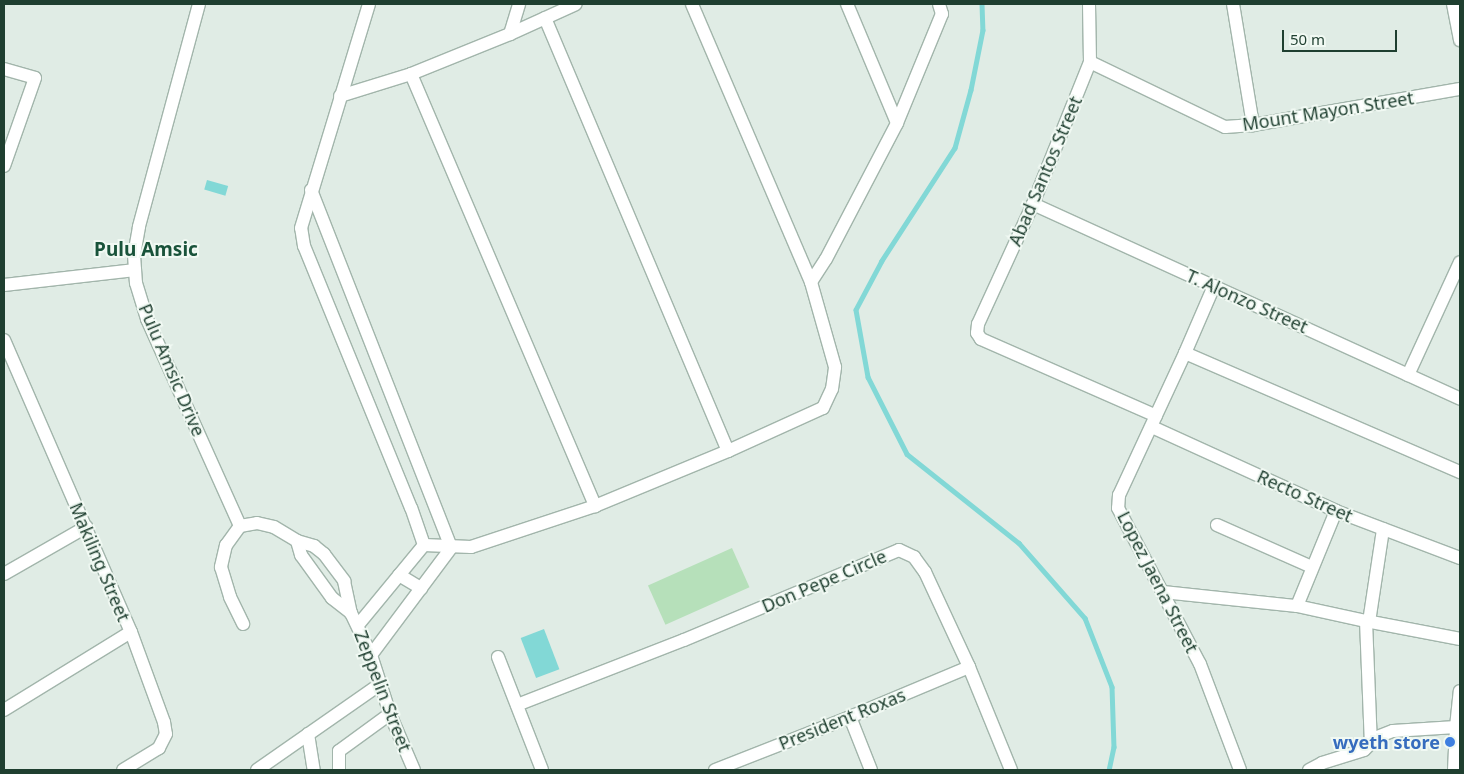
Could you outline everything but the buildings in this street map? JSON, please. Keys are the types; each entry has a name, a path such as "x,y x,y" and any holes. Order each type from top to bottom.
{"street":[{"name":"Pulu Amsic Drive","path":"199,4 138,227 134,255 135,270 147,319 240,526"},
{"path":"369,4 301,228 304,246 411,508 424,545"},
{"path":"510,34 519,4"},
{"path":"340,96 411,74 510,34 576,4"},
{"path":"424,545 451,548 471,547 595,506 728,451 823,408 832,389 835,367 811,282 692,4"},
{"path":"846,4 897,123"},
{"path":"811,282 826,259 897,123 942,14 939,4"},
{"name":"Abad Santos Street","path":"977,333 978,324 1033,204 1090,62 1089,4"},
{"path":"1233,4 1254,125"},
{"path":"1453,4 1460,40"},
{"path":"545,18 728,451"},
{"name":"Mount Mayon Street","path":"1090,62 1225,127 1254,125 1460,89"},
{"path":"4,69 35,78 4,166"},
{"path":"411,74 595,506"},
{"path":"311,190 451,548"},
{"name":"T. Alonzo Street","path":"1033,204 1460,399"},
{"path":"1408,375 1460,262"},
{"path":"4,285 135,270"},
{"name":"Lopez Jaena Street","path":"1214,286 1119,495 1118,508 1200,664 1240,770"},
{"name":"Recto Street","path":"977,333 981,339 1154,421 1336,511 1460,558"},
{"name":"Makiling Street","path":"4,340 130,632 164,722 166,734 159,748 123,770"},
{"path":"1185,353 1460,472"},
{"path":"1297,606 1336,511"},
{"path":"243,624 230,597 221,567 226,545 240,526 257,523 274,527 297,541 314,546 335,567 344,581 352,613"},
{"path":"1217,525 1312,567"},
{"path":"4,574 86,527"},
{"path":"1371,743 1367,622 1384,529"},
{"path":"297,541 301,555 332,598 352,613"},
{"path":"358,625 424,545"},
{"path":"371,655 451,548"},
{"name":"Don Pepe Circle","path":"517,706 684,640 899,550 914,558 925,572 969,667 1010,770"},
{"path":"399,575 421,588"},
{"path":"1163,592 1297,606 1367,622 1460,639"},
{"name":"Zeppelin Street","path":"352,613 371,655 390,714 414,770"},
{"path":"4,710 130,632"},
{"path":"498,657 542,770"},
{"name":"President Roxas","path":"715,770 850,717 969,667"},
{"path":"257,770 380,684"},
{"path":"1454,770 1460,691"},
{"path":"339,770 340,751 390,714"},
{"path":"850,717 871,770"},
{"path":"1309,770 1322,762 1364,750 1377,737 1393,731 1456,727"},
{"path":"308,734 314,770"}],"green space":[{"path":"732,548 749,587 665,625 648,585"}],"water":[{"path":"207,180 228,186 225,196 204,190"},
{"path":"544,629 559,669 536,678 521,638"}],"waterway":[{"path":"982,4 983,30 971,90 955,148 882,261 856,310 868,377 907,454 1019,543 1085,618 1112,687 1114,747 1109,770"}],"place":[{"name":"wyeth store","path":"1450,742"}],"district":[{"name":"Pulu Amsic","path":"146,250"}]}
